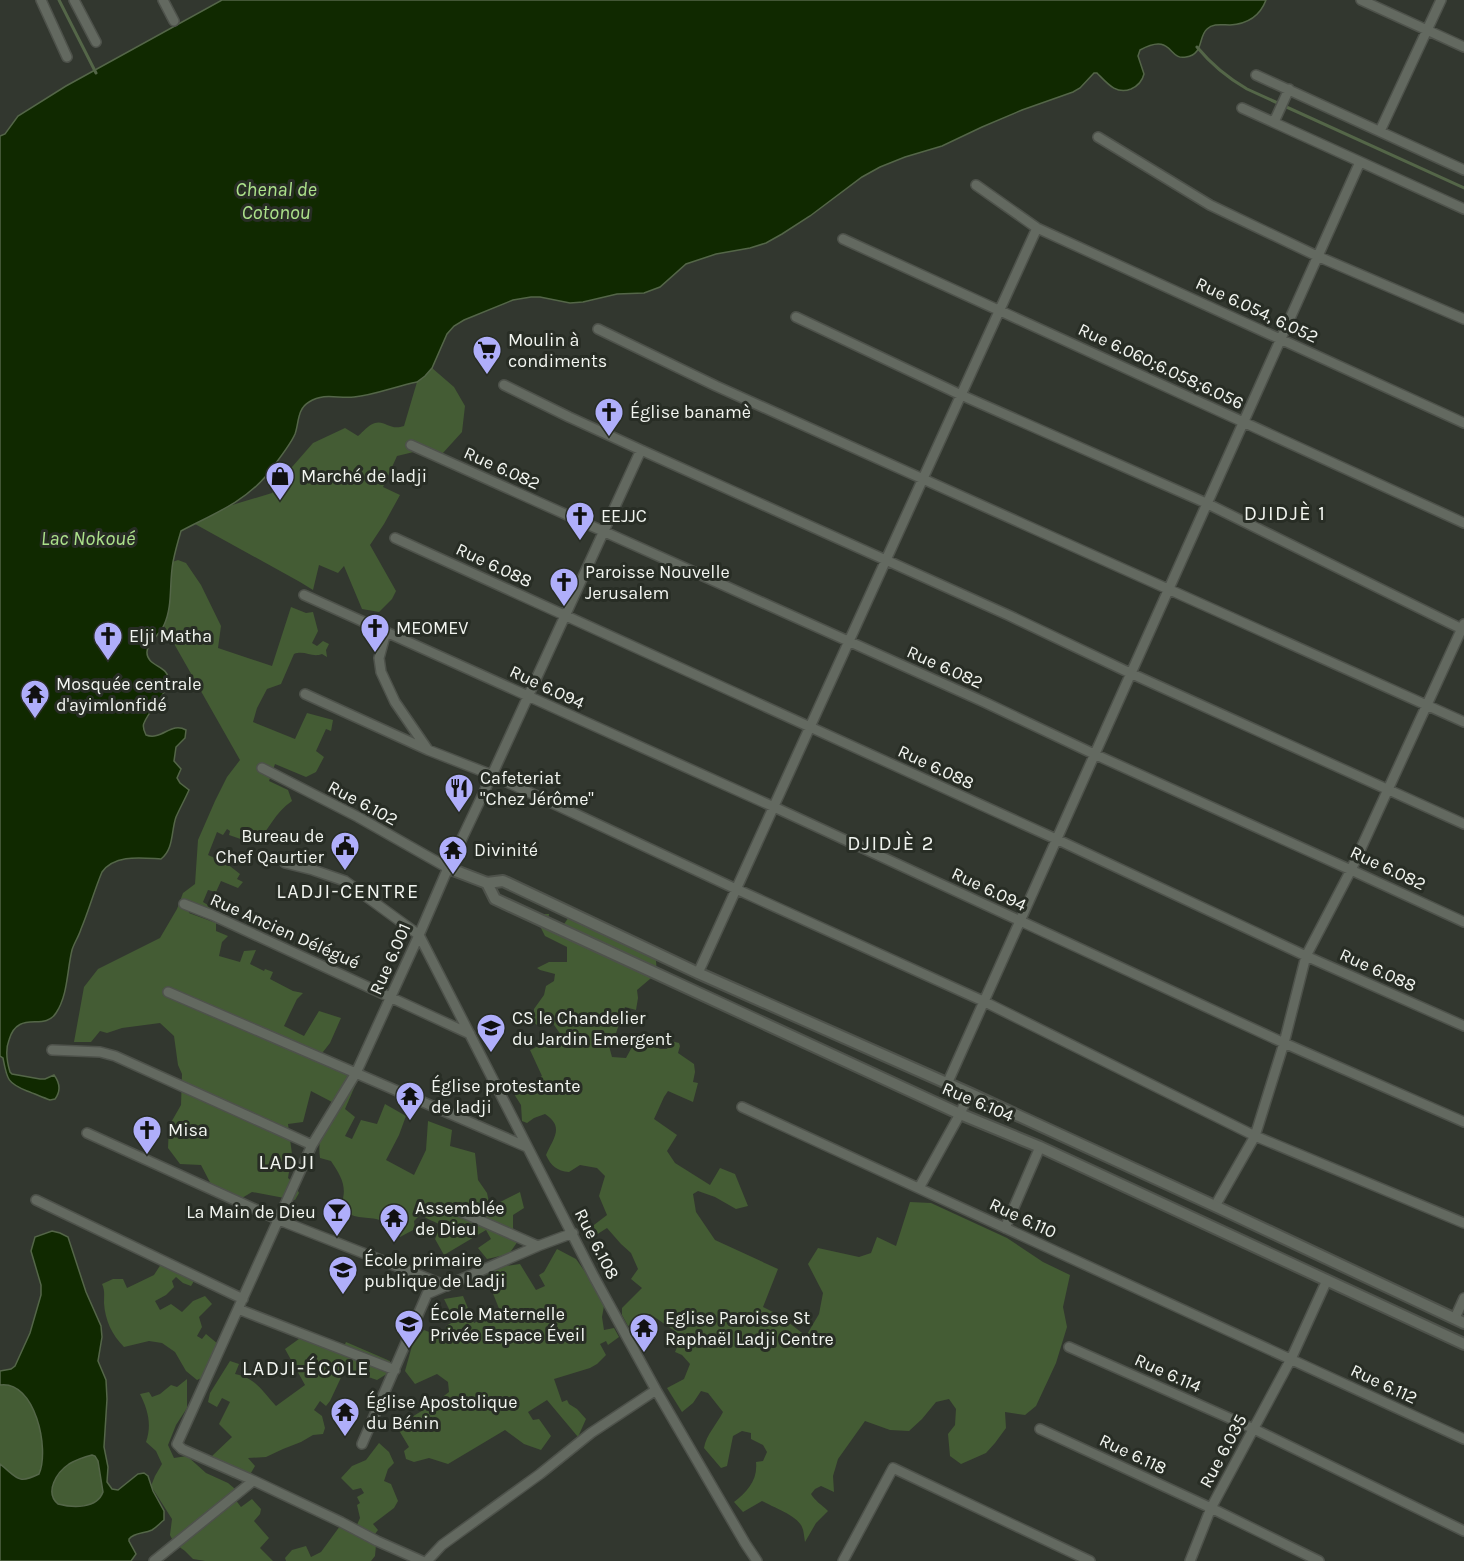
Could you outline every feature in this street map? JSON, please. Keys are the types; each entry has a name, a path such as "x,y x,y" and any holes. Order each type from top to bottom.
{"street":[{"path":"41,0 67,57"},
{"path":"74,0 96,42"},
{"path":"163,0 174,21"},
{"path":"1361,0 1464,47"},
{"path":"1380,131 1441,0"},
{"path":"1256,75 1287,93 1380,131 1464,170"},
{"path":"1274,122 1287,93"},
{"path":"1242,108 1464,209"},
{"path":"1098,137 1199,199 1317,256 1464,320"},
{"path":"947,1084 1360,162"},
{"name":"Rue 6.054, 6.052","path":"976,185 1037,228 1464,423"},
{"path":"698,973 1037,228"},
{"name":"Rue 6.060;6.058;6.056","path":"843,239 1464,523"},
{"path":"796,317 961,395 1206,503 1463,628 1351,870 1306,956 1284,1043 1255,1136 1215,1206"},
{"path":"598,329 716,386 1464,722"},
{"path":"504,385 641,450 1464,824"},
{"name":"Rue 6.082","path":"411,445 1017,717 1464,922"},
{"name":"Rue 6.001","path":"253,1481 182,1449 177,1444 312,1145 356,1073 641,450"},
{"name":"Rue 6.088","path":"395,538 1056,839 1306,956 1464,1026"},
{"name":"Rue 6.094","path":"304,595 774,807 1284,1043 1464,1122"},
{"path":"386,632 380,658 381,672 395,702 428,750"},
{"path":"305,694 428,750 492,775 983,1001 1255,1136 1464,1223"},
{"name":"Rue 6.102","path":"262,768 448,868"},
{"path":"285,863 345,881 420,935"},
{"name":"Rue 6.104","path":"448,868 486,883 503,881 698,973 969,1093 1215,1206 1459,1321"},
{"name":"Rue 6.104","path":"486,883 495,899 960,1114 1040,1147 1464,1344"},
{"name":"Rue Ancien Délégué","path":"184,904 470,1034"},
{"name":"Rue 6.108","path":"420,935 594,1277 656,1390 745,1543 758,1561"},
{"path":"168,992 527,1147"},
{"path":"52,1050 100,1052 115,1056 312,1145"},
{"path":"919,1188 960,1114 969,1093"},
{"name":"Rue 6.110","path":"742,1107 1290,1359"},
{"path":"87,1133 279,1220 447,1286"},
{"path":"1005,1228 1040,1147"},
{"path":"36,1200 243,1299"},
{"path":"461,1212 538,1246"},
{"path":"362,1444 427,1294 573,1233"},
{"name":"Rue 6.035","path":"1191,1561 1211,1508 1290,1359 1327,1280"},
{"path":"1459,1321 1464,1298"},
{"path":"238,1309 395,1370"},
{"name":"Rue 6.114","path":"1069,1347 1254,1429 1464,1531"},
{"name":"Rue 6.112","path":"1290,1359 1464,1439"},
{"path":"427,1561 451,1538 540,1474 591,1433 656,1390"},
{"name":"Rue 6.118","path":"1040,1429 1319,1561"},
{"path":"843,1561 893,1468 1090,1561"},
{"path":"154,1561 253,1481 422,1561"},
{"path":"1292,1561 1296,1550"}],"shaded area":[{"path":"432,368 454,387 465,406 462,432 442,454 424,445 422,450 397,456 383,487 400,495 370,545 396,591 392,599 379,612 362,609 344,566 338,573 319,565 313,590 195,524 232,505 272,493 313,443 345,428 358,436 368,427 379,422 395,427 404,426 417,382"},
{"path":"178,560 186,563 201,585 221,626 218,648 272,666 291,607 306,613 313,612 318,631 312,643 317,646 323,641 329,644 326,650 327,657 322,654 294,654 281,684 267,689 253,722 295,739 307,713 333,720 331,731 326,729 316,751 324,757 316,772 306,777 275,764 269,781 288,790 292,801 281,810 255,844 229,835 230,831 227,829 223,835 217,832 208,855 226,863 240,874 237,879 243,882 238,888 221,881 216,892 208,890 203,902 211,907 213,915 189,904 189,913 216,923 216,931 228,936 222,942 219,956 240,962 244,951 256,950 250,964 264,971 265,969 273,972 270,979 293,991 303,993 297,999 284,1026 304,1036 319,1011 341,1018 330,1043 319,1057 358,1079 345,1109 355,1117 345,1136 352,1139 361,1120 377,1124 385,1104 406,1116 386,1160 414,1175 426,1150 428,1121 452,1130 450,1146 475,1153 478,1180 487,1193 490,1207 520,1192 524,1208 513,1215 513,1228 518,1241 509,1254 487,1259 478,1248 491,1239 486,1230 444,1255 435,1239 441,1225 421,1214 414,1221 415,1229 400,1237 380,1220 348,1213 341,1205 344,1187 340,1177 331,1161 320,1158 321,1136 332,1102 311,1091 303,1122 288,1124 292,1154 288,1178 294,1183 299,1193 295,1200 252,1192 237,1201 214,1190 201,1165 180,1164 168,1148 169,1126 181,1105 182,1074 178,1065 174,1036 160,1023 122,1028 107,1033 100,1031 91,1042 74,1042 84,987 98,969 160,938 177,909 183,893 195,884 198,840 227,777 240,760 164,626 169,609 172,562"},
{"path":"573,911 656,947 657,973 637,990 636,1010 625,1007 615,1036 616,1041 609,1046 612,1057 626,1058 638,1036 660,1049 667,1049 671,1041 679,1043 678,1053 694,1064 693,1082 698,1083 693,1102 668,1091 654,1119 677,1135 667,1151 675,1163 710,1185 720,1168 735,1174 748,1206 736,1209 715,1197 698,1191 693,1194 696,1212 715,1240 778,1269 763,1307 779,1315 806,1336 819,1314 823,1293 808,1264 818,1248 859,1257 871,1253 877,1237 896,1246 910,1202 931,1203 1007,1238 1043,1262 1070,1275 1063,1307 1067,1327 1056,1363 1036,1406 1025,1415 1005,1412 1006,1428 986,1453 961,1464 950,1456 948,1434 955,1425 956,1409 949,1399 936,1402 909,1431 890,1430 865,1421 838,1459 833,1476 834,1492 821,1486 811,1494 828,1511 816,1523 805,1542 800,1523 785,1512 762,1501 743,1512 734,1502 751,1485 756,1462 763,1461 767,1452 763,1445 751,1439 751,1433 742,1431 733,1436 727,1466 721,1468 704,1448 709,1434 723,1412 708,1393 701,1391 693,1403 682,1412 667,1388 684,1379 690,1364 682,1355 675,1352 682,1336 650,1314 628,1326 622,1315 622,1308 642,1288 631,1279 638,1269 631,1253 607,1228 596,1235 590,1228 607,1215 599,1196 605,1176 597,1168 580,1165 569,1172 552,1165 546,1155 556,1133 555,1124 545,1114 527,1123 522,1121 521,1105 509,1086 520,1090 542,1076 530,1050 561,1035 552,1022 537,1025 534,1022 534,1009 544,995 546,986 554,981 555,974 537,968 549,962 567,962 567,947 545,936 538,922 543,914 549,914 548,925 562,927"},
{"path":"557,1249 576,1259 605,1300 602,1317 604,1330 614,1328 619,1337 608,1345 606,1341 600,1344 606,1355 597,1364 554,1379 562,1402 567,1400 586,1419 578,1437 547,1400 528,1412 533,1420 539,1419 551,1436 541,1450 524,1444 505,1430 448,1464 429,1458 414,1462 406,1459 404,1451 409,1447 397,1427 449,1392 448,1382 437,1374 415,1384 405,1371 412,1346 424,1330 442,1337 446,1326 455,1321 444,1299 463,1296 474,1323 500,1311 486,1276 498,1267 520,1264 536,1290 545,1286 539,1275 544,1272"},
{"path":"163,1261 194,1281 191,1286 176,1277 172,1281 174,1287 155,1301 160,1310 171,1304 182,1312 193,1301 205,1296 212,1304 199,1317 202,1327 197,1336 202,1339 206,1334 218,1344 208,1375 197,1380 186,1371 175,1352 162,1343 149,1341 124,1347 113,1332 106,1315 102,1284 113,1279 123,1279 127,1288 154,1275"},
{"path":"303,1336 341,1353 346,1342 390,1361 390,1372 377,1380 345,1369 330,1401 326,1406 320,1401 314,1410 322,1416 325,1428 323,1434 313,1435 266,1457 248,1458 255,1466 248,1478 233,1478 215,1468 212,1456 232,1437 219,1424 230,1402 222,1398 217,1407 208,1402 210,1393 230,1361 239,1364 235,1374 254,1382 276,1406 305,1385 285,1349"},
{"path":"187,1379 187,1408 176,1425 168,1445 174,1458 187,1456 206,1473 228,1483 241,1494 235,1499 241,1507 252,1499 261,1509 254,1521 269,1538 260,1548 273,1561 193,1559 174,1543 170,1535 172,1519 151,1486 162,1464 156,1451 146,1442 149,1430 148,1418 140,1394 149,1392 152,1397 171,1385 177,1387"},
{"path":"0,1385 14,1385 21,1391 28,1399 38,1421 44,1456 39,1474 21,1479 0,1464"},
{"path":"379,1443 389,1452 394,1463 388,1469 384,1481 391,1484 398,1501 394,1508 373,1524 378,1530 375,1534 356,1527 360,1518 357,1505 360,1503 357,1497 364,1493 361,1488 353,1490 341,1478 352,1466 366,1460"},
{"path":"92,1455 98,1461 103,1492 100,1498 84,1506 58,1504 52,1494 52,1488 60,1472 69,1464"},
{"path":"340,1526 376,1545 375,1556 371,1561 286,1561 285,1558 292,1550 306,1546 311,1557 321,1552"}],"water":[{"name":"Chenal de Cotonou","path":"222,0 1266,0 1260,11 1247,21 1209,27 1204,32 1198,49 1192,55 1180,57 1169,48 1159,44 1140,50 1138,56 1144,74 1138,85 1133,88 1116,89 1094,73 1073,92 1022,110 942,146 880,167 862,177 810,216 766,243 716,254 686,264 660,287 644,293 617,294 570,303 540,297 513,300 454,326 447,334 432,368 417,382 362,396 321,397 305,405 300,412 293,438 266,476 247,494 226,508 181,531 173,562 167,618 162,629 149,645 147,652 150,660 165,671 168,679 167,685 143,724 143,728 146,735 152,736 176,728 186,730 185,738 176,747 174,761 181,769 177,778 189,790 174,822 172,840 168,850 161,859 129,858 114,862 102,872 72,950 65,990 56,1013 45,1021 18,1025 13,1031 7,1048 10,1072 40,1079 54,1075 59,1084 59,1090 55,1099 50,1100 12,1083 7,1076 3,1058 0,1056 0,136 5,134 18,116 66,86"},
{"path":"52,1231 68,1237 86,1292 101,1326 102,1337 98,1361 106,1380 104,1447 108,1467 107,1482 112,1489 118,1490 138,1474 144,1473 148,1476 164,1511 164,1520 155,1528 129,1539 136,1554 131,1561 0,1561 0,1464 14,1476 26,1479 39,1474 42,1463 41,1434 31,1404 12,1386 0,1385 0,1371 15,1366 30,1333 41,1295 41,1285 31,1251 35,1237","holes":["95,1456 98,1461 103,1492 100,1498 84,1506 58,1504 52,1494 52,1488 60,1472 74,1461"]}],"waterway":[{"path":"59,0 96,73"},
{"path":"1197,47 1220,70 1247,89 1464,188"}],"place":[{"name":"Moulin à condiments","path":"487,376"},
{"name":"Église banamè","path":"609,438"},
{"name":"Marché de ladji","path":"280,502"},
{"name":"EEJJC","path":"580,542"},
{"name":"Paroisse Nouvelle Jerusalem","path":"564,608"},
{"name":"MEOMEV","path":"375,654"},
{"name":"Elji Matha","path":"108,662"},
{"name":"Mosquée centrale d'ayimlonfidé","path":"35,720"},
{"name":"Cafeteriat \"Chez Jérôme\"","path":"459,814"},
{"name":"Bureau de Chef Qaurtier","path":"345,872"},
{"name":"Divinité","path":"453,876"},
{"name":"CS le Chandelier du Jardin Emergent","path":"491,1054"},
{"name":"Église protestante de ladji","path":"410,1122"},
{"name":"Misa","path":"147,1156"},
{"name":"La Main de Dieu","path":"337,1238"},
{"name":"Assemblée de Dieu","path":"394,1244"},
{"name":"École primaire publique de Ladji","path":"343,1296"},
{"name":"École Maternelle Privée Espace Éveil","path":"409,1350"},
{"name":"Eglise Paroisse St Raphaël Ladji Centre","path":"644,1354"},
{"name":"Église Apostolique du Bénin","path":"345,1438"}],"district":[{"name":"DJIDJÈ 1","path":"1285,513"},
{"name":"DJIDJÈ 2","path":"891,843"},
{"name":"LADJI-CENTRE","path":"348,891"},
{"name":"LADJI","path":"287,1162"},
{"name":"LADJI-ÉCOLE","path":"306,1368"}],"water label":[{"name":"Lac Nokoué","path":"88,538"}]}
